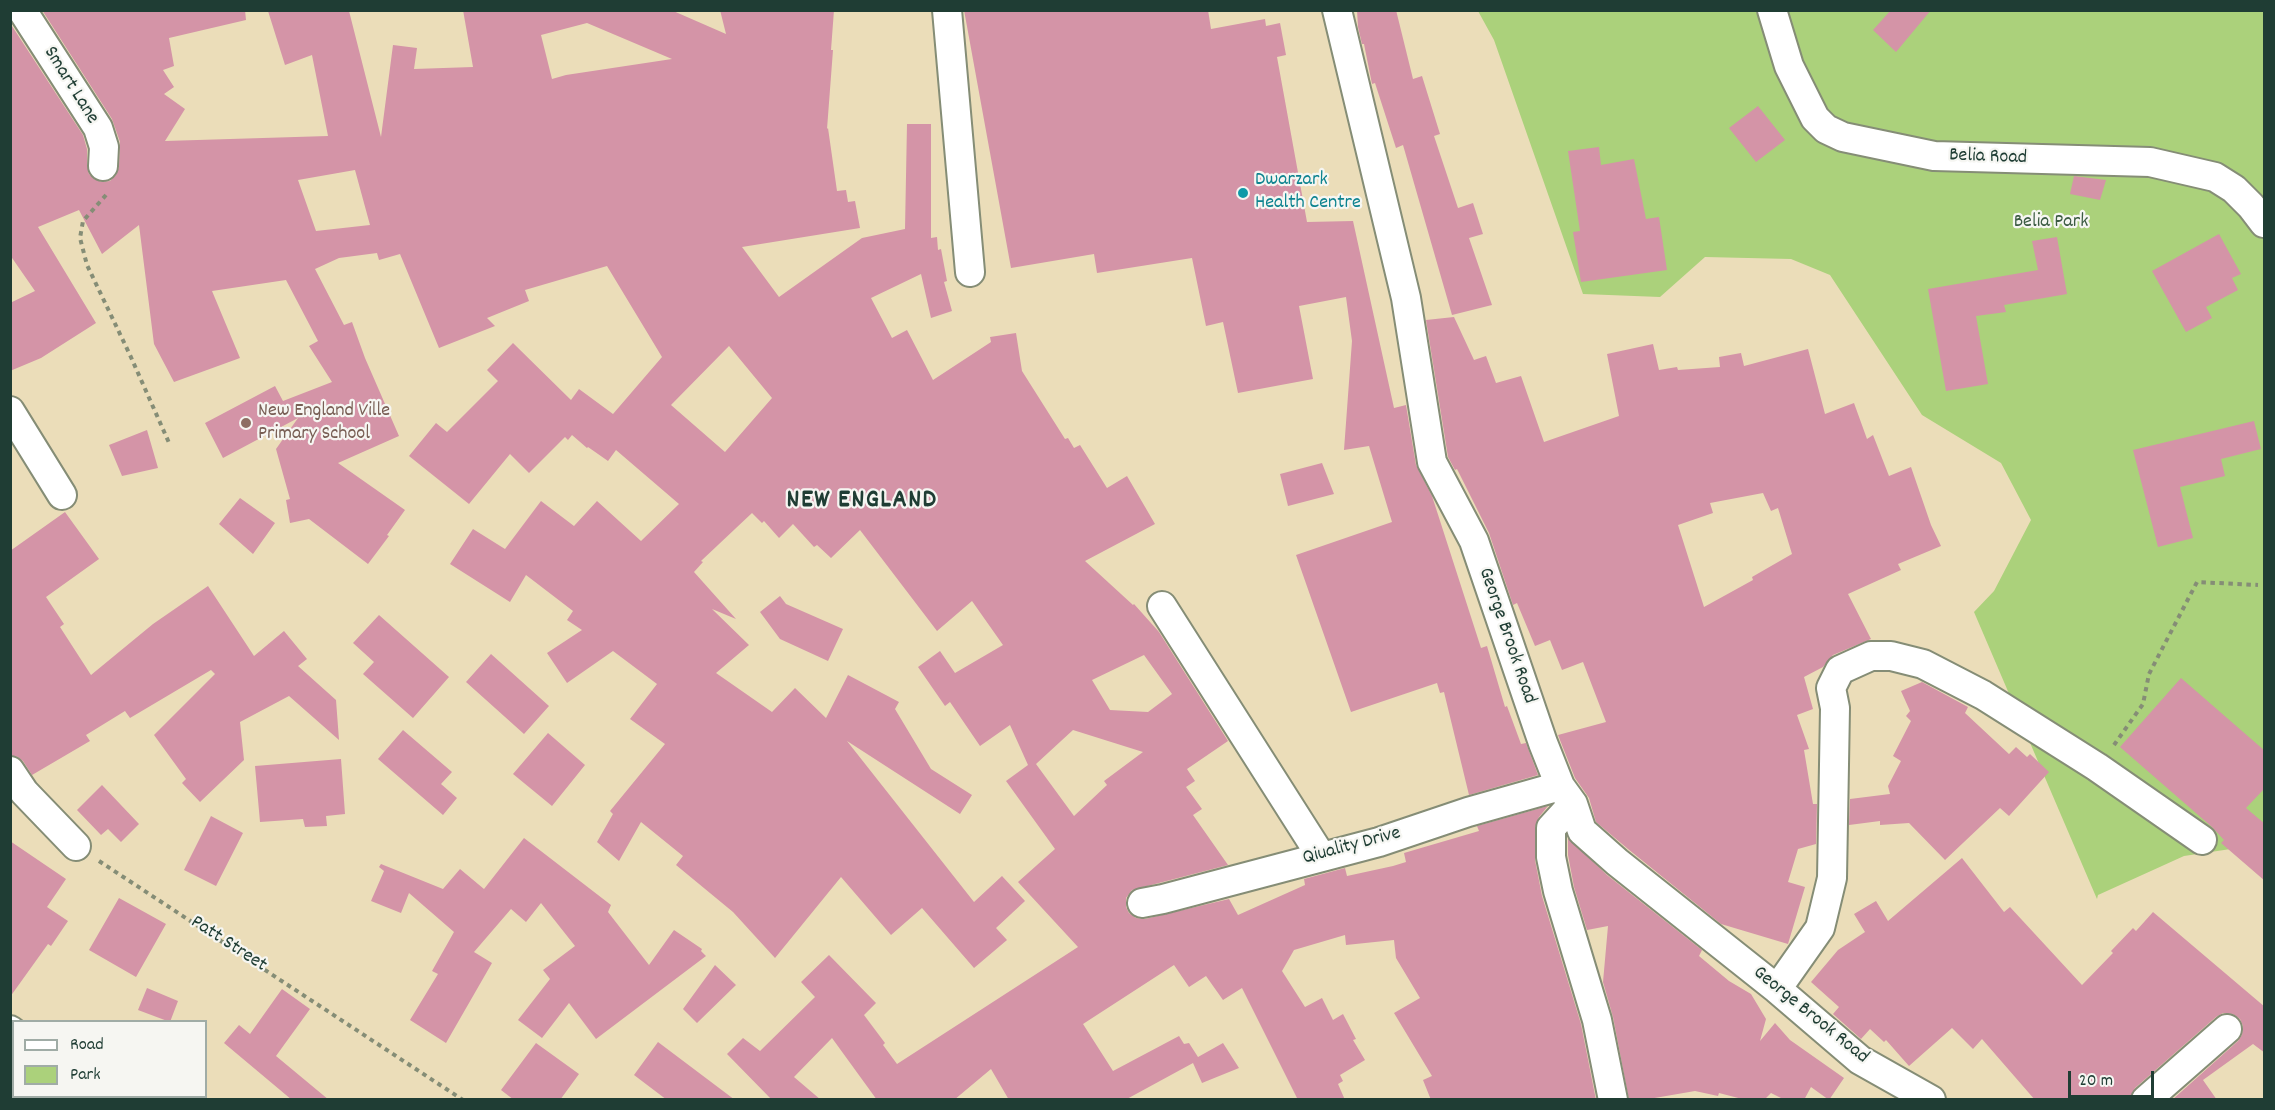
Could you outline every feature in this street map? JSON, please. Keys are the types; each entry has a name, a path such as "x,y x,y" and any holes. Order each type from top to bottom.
{"street":[{"name":"Smart Lane","path":"22,10 98,128 104,147 103,166"},
{"path":"947,10 970,272"},
{"name":"George Brook Road","path":"1337,10 1406,298 1432,462 1474,541 1543,743 1582,831 1617,862 1777,989 1860,1060 1931,1100"},
{"name":"Belia Road","path":"1772,10 1789,66 1815,117 1826,129 1843,137 1934,156 2150,162 2215,177 2234,189 2265,223"},
{"path":"10,411 62,495"},
{"path":"1162,606 1321,856"},
{"path":"1777,989 1820,928 1832,878 1834,708 1831,688 1840,670 1871,656 1891,656 1923,664 1983,695 2097,767 2202,840"},
{"path":"10,771 24,792 76,846"},
{"path":"1567,795 1551,828 1551,857 1558,891 1597,1020 1612,1100"},
{"name":"Qiuality Drive","path":"1142,903 1379,842 1468,812 1567,795"},
{"path":"2146,1100 2227,1029"}],"path":[{"path":"103,166 112,187 83,221 80,238 87,266 170,445"},
{"path":"2097,767 2143,704 2149,674 2197,582 2258,585"},
{"name":"Patt Street","path":"76,846 463,1100"}],"green space":[{"name":"Belia Park","path":"1478,11 2264,11 2264,844 2184,856 2098,895 2097,899 1974,612 1994,591 2031,520 2001,463 1922,415 1830,275 1791,259 1705,257 1660,297 1583,294 1494,40"}],"building":[{"path":"42,10 245,10 246,20 169,38 174,66 163,70 174,87 164,94 185,109 165,141 328,136 312,55 285,65 268,11 349,11 381,137 393,45 417,48 414,69 473,67 463,10 671,10 726,34 720,10 834,10 827,129 837,191 846,190 848,202 855,201 860,228 742,247 779,297 862,238 905,229 907,124 931,124 931,238 937,237 938,250 941,249 947,281 944,282 952,311 931,318 921,274 871,298 892,338 907,330 933,380 991,342 990,337 1016,333 1022,371 1065,439 1068,438 1074,448 1080,445 1107,488 1127,476 1155,524 1085,561 1134,604 1159,632 1228,741 1187,769 1195,781 1186,787 1202,809 1193,815 1228,865 1132,890 1126,898 1129,913 1136,918 1145,919 1229,899 1238,915 1305,885 1304,879 1345,868 1347,876 1393,866 1406,862 1404,853 1479,831 1477,826 1548,806 1539,817 1535,827 1535,860 1542,896 1581,1024 1596,1100 1431,1100 1423,1080 1432,1076 1394,1013 1420,998 1396,958 1394,940 1346,945 1345,935 1294,950 1282,971 1305,1007 1322,998 1333,1020 1343,1014 1356,1039 1353,1040 1365,1060 1340,1075 1343,1081 1338,1084 1345,1100 1298,1100 1242,988 1223,1000 1206,976 1189,987 1174,965 1083,1024 1113,1071 1179,1036 1184,1044 1189,1043 1198,1057 1223,1043 1239,1068 1202,1083 1193,1063 1125,1100 1009,1100 991,1069 954,1100 877,1100 832,1038 794,1077 821,1100 772,1100 727,1054 743,1038 760,1051 815,997 801,982 829,955 876,1003 864,1015 897,1064 1078,947 1018,882 1055,849 1006,781 1028,765 1010,725 980,746 950,702 945,706 918,667 940,651 955,673 1003,645 972,601 937,631 860,530 831,558 817,545 814,547 793,524 779,538 764,521 762,523 752,513 701,561 703,562 694,572 736,619 712,609 749,645 716,673 772,712 795,688 826,718 848,675 899,702 895,709 931,769 972,795 960,814 847,741 974,902 1002,876 1025,901 996,928 1007,940 974,968 922,908 891,935 841,877 775,958 733,912 676,865 683,856 641,822 619,861 597,842 613,814 610,811 665,744 630,719 657,684 613,651 567,683 547,653 582,630 567,620 573,611 526,575 510,602 450,564 473,529 505,549 541,501 574,526 597,501 641,541 679,504 616,450 608,461 572,435 568,440 565,437 529,473 510,454 469,504 409,456 436,423 447,432 498,381 487,370 513,343 571,400 579,389 613,414 662,357 607,266 525,290 529,301 487,318 495,326 439,348 400,254 379,260 377,253 339,258 315,269 344,325 352,322 399,436 338,463 405,510 368,564 309,519 290,523 286,500 290,499 276,449 298,418 223,458 205,423 275,386 283,401 332,382 309,346 318,341 286,280 212,291 240,358 174,382 154,344 139,225 102,254 79,210 38,227 96,323 41,358 10,371 10,303 35,291 10,255 10,23 83,135 87,149 89,174 102,182 110,181 116,175 119,167 120,142 112,119","holes":["587,23 672,59 552,79 541,35","355,170 370,225 316,231 298,180","729,346 772,398 725,452 671,405","1144,655 1172,694 1148,712 1110,710 1092,680","1073,730 1143,752 1104,781 1107,785 1074,816 1036,764"]},
{"path":"964,10 1208,10 1211,29 1265,19 1266,26 1280,23 1286,55 1277,57 1307,222 1353,221 1394,408 1406,405 1416,465 1432,496 1481,648 1487,646 1505,707 1507,706 1521,744 1526,743 1538,775 1469,795 1444,692 1440,693 1437,683 1351,712 1296,555 1392,522 1369,446 1344,450 1352,341 1346,297 1299,306 1313,379 1238,393 1223,322 1206,326 1192,258 1097,273 1094,254 1011,268"},
{"path":"1357,10 1396,10 1413,79 1422,76 1440,134 1434,136 1458,208 1473,203 1483,234 1469,238 1492,305 1452,315 1403,145 1396,148 1375,83 1372,84 1358,27"},
{"path":"1891,10 1931,10 1896,52 1873,30"},
{"path":"1758,106 1785,140 1756,162 1729,128"},
{"path":"1599,147 1601,165 1634,159 1646,219 1659,217 1667,270 1581,282 1573,232 1580,231 1568,151"},
{"path":"2074,176 2106,180 2100,200 2070,194"},
{"path":"2219,234 2241,274 2232,278 2238,290 2206,307 2212,318 2186,332 2152,271"},
{"path":"2057,237 2067,294 2004,305 2006,312 1976,316 1988,384 1946,391 1928,289 2038,270 2032,241"},
{"path":"1454,317 1474,360 1486,356 1496,383 1521,376 1544,442 1619,416 1607,354 1653,344 1659,370 1677,367 1678,370 1720,367 1719,357 1741,353 1744,366 1808,349 1825,414 1854,403 1867,439 1873,435 1889,476 1911,467 1931,525 1941,546 1898,564 1901,570 1848,594 1871,639 1833,655 1823,667 1804,677 1813,709 1797,715 1809,749 1804,750 1813,804 1817,804 1816,844 1798,849 1788,882 1805,887 1788,944 1721,924 1596,822 1589,798 1575,778 1558,735 1606,722 1583,662 1562,670 1550,640 1535,646 1517,603 1513,605 1489,533 1457,469 1455,470 1448,457 1426,320","holes":["1763,493 1771,511 1778,508 1792,554 1752,577 1753,580 1704,607 1678,525 1713,513 1710,503"]},
{"path":"2254,421 2261,449 2221,459 2225,476 2180,487 2193,538 2158,547 2133,450"},
{"path":"147,430 158,468 122,476 109,445"},
{"path":"1322,463 1334,494 1288,506 1280,474"},
{"path":"240,498 275,523 253,554 219,524"},
{"path":"65,512 99,559 46,597 64,624 60,627 91,675 153,624 208,586 254,656 284,631 307,659 298,666 336,700 339,740 289,696 240,722 244,760 200,802 182,783 186,779 154,735 215,674 211,670 130,718 125,711 86,735 90,741 32,775 23,761 10,755 10,551"},
{"path":"780,596 786,604 843,629 828,661 780,639 760,612"},
{"path":"379,615 449,677 413,718 363,674 374,662 353,643"},
{"path":"491,654 549,706 524,734 466,682"},
{"path":"2181,678 2265,751 2265,788 2246,808 2265,824 2265,881 2221,843 2224,840 2212,827 2120,747"},
{"path":"1922,682 1968,707 1965,713 2009,754 2016,747 2027,757 2030,754 2049,772 2009,816 2000,808 1945,860 1909,823 1880,825 1880,821 1849,825 1850,799 1890,794 1888,786 1901,761 1893,756 1911,721 1906,716 1910,711 1901,691"},
{"path":"403,730 452,772 441,784 457,798 443,815 378,759"},
{"path":"548,733 585,765 552,806 513,774"},
{"path":"341,759 345,814 326,816 327,826 305,827 303,819 260,822 255,766"},
{"path":"102,785 139,824 121,842 108,829 101,835 77,810"},
{"path":"211,816 243,833 216,886 184,870"},
{"path":"524,838 611,905 608,912 649,965 674,930 702,949 701,951 706,956 596,1039 569,1003 542,1038 518,1020 550,979 543,970 575,946 541,903 526,922 511,909 474,952 492,963 446,1043 410,1020 438,974 432,971 454,932 409,893 401,913 371,901 384,871 379,867 381,864 443,889 460,869 484,889"},
{"path":"1568,838 1607,875 1702,950 1699,956 1729,981 1751,994 1766,1019 1760,1041 1775,1023 1790,1040 1844,1078 1829,1100 1811,1087 1804,1100 1785,1100 1771,1093 1764,1100 1746,1100 1719,1093 1718,1096 1695,1091 1643,1100 1629,1100 1613,1017 1603,982 1608,926 1587,930 1574,887 1568,855"},
{"path":"10,841 66,879 47,907 68,921 51,946 48,944 10,997"},
{"path":"1962,858 2004,912 2010,907 2082,985 2133,928 2136,931 2153,912 2265,1007 2265,1053 2253,1044 2203,1080 2217,1100 2172,1100 2242,1035 2243,1026 2240,1019 2233,1014 2223,1013 2135,1088 2130,1100 2035,1100 1982,1039 1973,1049 1952,1028 1909,1066 1886,1040 1884,1042 1870,1029 1861,1039 1833,1014 1839,1007 1811,982 1838,950 1865,932 1854,914 1876,901 1888,921"},
{"path":"119,898 166,924 136,977 89,950"},
{"path":"715,965 736,985 697,1023 683,1009"},
{"path":"147,988 178,1001 171,1020 138,1010"},
{"path":"282,989 310,1009 276,1056 329,1100 292,1100 224,1043 239,1025 250,1034"},
{"path":"658,1042 735,1100 667,1100 634,1075"},
{"path":"536,1043 579,1074 560,1100 514,1100 501,1090"}],"place":[{"name":"Dwarzark Health Centre","path":"1243,193"},
{"name":"New England Ville Primary School","path":"246,423"}],"district":[{"name":"NEW ENGLAND","path":"862,502"}]}
